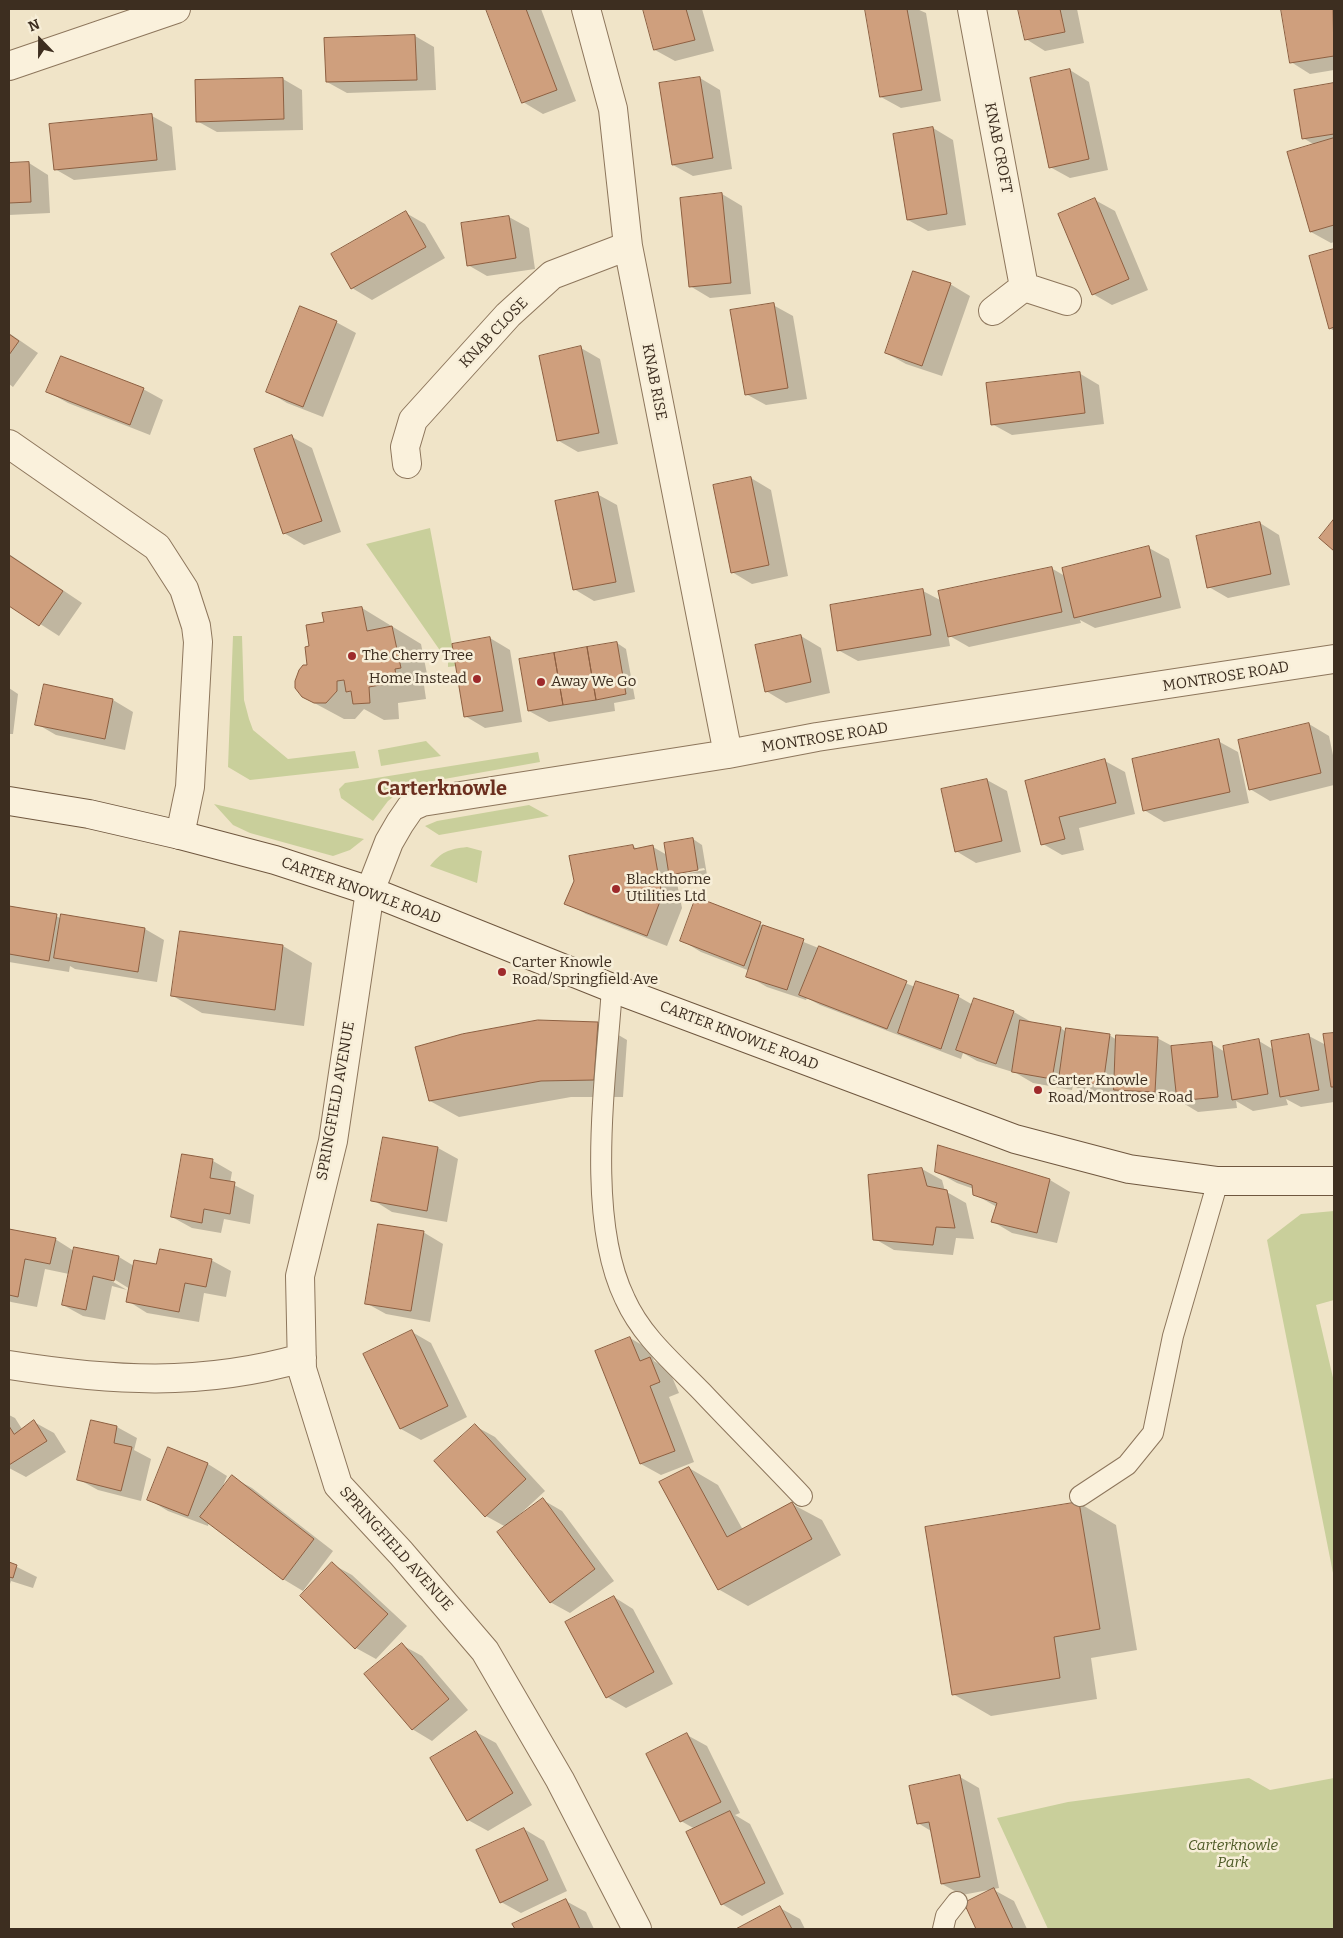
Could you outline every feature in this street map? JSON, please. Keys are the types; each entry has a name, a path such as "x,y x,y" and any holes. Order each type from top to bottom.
{"street":[{"path":"9,66 176,9"},
{"name":"KNAB RISE","path":"586,9 614,109 628,246 728,754"},
{"name":"KNAB CROFT","path":"972,9 1024,287"},
{"name":"KNAB CLOSE","path":"408,464 405,447 413,420 508,315 552,275 628,246"},
{"path":"993,311 1024,287 1067,302"},
{"path":"9,444 157,547 184,589 196,626 198,642 190,787 180,835"},
{"name":"MONTROSE ROAD","path":"370,891 389,842 400,823 411,807 422,802 818,738 1334,659"},
{"name":"CARTER KNOWLE ROAD","path":"9,801 89,814 180,835 275,860 370,891 612,988 1015,1139 1129,1169 1218,1181 1334,1181"},
{"name":"SPRINGFIELD AVENUE","path":"370,891 333,1141 300,1276 302,1369 338,1485 401,1553 485,1651 560,1780 637,1929"},
{"path":"9,1365 140,1379 196,1378 260,1370 302,1358"}],"lane":[{"path":"612,988 602,1192 607,1241 614,1272 625,1300 667,1359 802,1496"},
{"path":"1080,1496 1127,1465 1153,1433 1173,1336 1218,1181"},
{"path":"943,1929 946,1916 957,1902"}],"green space":[{"path":"430,528 456,666 448,667 448,662 366,544"},
{"path":"233,636 242,636 244,700 253,730 288,759 355,751 359,768 250,780 228,767"},
{"path":"426,741 441,756 381,766 378,750"},
{"path":"538,752 540,762 416,784 401,791 388,801 373,821 341,798 339,789 345,783"},
{"path":"214,804 364,839 350,850 333,856 250,833 233,825"},
{"path":"529,805 549,816 439,835 425,826 437,821"},
{"path":"467,847 482,851 477,883 430,866 438,857 446,852"},
{"path":"1334,1211 1334,1300 1316,1305 1334,1382 1334,1578 1267,1240 1301,1214"},
{"name":"Carterknowle Park","path":"1249,1778 1270,1790 1334,1778 1334,1929 1048,1929 997,1818 1068,1802"}],"building":[{"path":"486,9 526,9 557,90 522,103"},
{"path":"643,9 686,9 695,40 654,50"},
{"path":"865,9 907,9 922,90 880,97"},
{"path":"1018,9 1060,9 1065,32 1025,40"},
{"path":"1281,9 1333,9 1334,56 1290,63"},
{"path":"415,35 417,80 326,82 324,38"},
{"path":"1070,69 1089,159 1049,168 1030,78"},
{"path":"700,77 713,158 672,165 659,83"},
{"path":"283,78 284,119 196,122 195,80"},
{"path":"1334,83 1334,134 1302,139 1294,90"},
{"path":"152,114 157,160 54,170 49,124"},
{"path":"933,127 947,214 907,220 893,134"},
{"path":"1334,138 1334,225 1310,232 1287,152"},
{"path":"29,162 31,202 9,203 9,163"},
{"path":"722,193 731,283 689,287 680,198"},
{"path":"1095,198 1129,279 1092,295 1058,214"},
{"path":"406,211 426,247 351,289 331,254"},
{"path":"509,216 516,258 467,266 461,223"},
{"path":"1334,249 1334,327 1329,329 1309,256"},
{"path":"913,271 951,283 922,366 885,353"},
{"path":"774,303 788,388 745,395 730,310"},
{"path":"300,306 337,321 303,407 266,392"},
{"path":"9,334 19,341 9,355"},
{"path":"581,346 599,433 557,441 539,356"},
{"path":"61,356 144,388 130,425 46,392"},
{"path":"1080,372 1085,413 991,425 986,383"},
{"path":"292,435 322,521 283,534 254,449"},
{"path":"751,477 769,565 731,573 713,485"},
{"path":"598,492 616,582 573,590 555,501"},
{"path":"1334,519 1334,551 1319,538"},
{"path":"1260,522 1271,574 1207,588 1196,536"},
{"path":"1149,546 1161,597 1074,618 1062,568"},
{"path":"9,555 63,591 39,626 9,606"},
{"path":"1052,567 1062,612 948,637 938,591"},
{"path":"923,589 931,635 837,651 830,605"},
{"name":"The Cherry Tree","path":"362,607 367,631 392,626 401,668 395,669 397,682 369,687 370,703 353,704 351,691 346,692 344,680 337,681 337,691 326,703 314,703 302,697 295,688 295,681 299,670 303,665 307,665 305,647 309,646 306,625 324,622 322,613"},
{"path":"801,635 811,682 765,692 755,645"},
{"path":"490,637 503,711 464,717 452,644"},
{"path":"617,642 626,694 596,700 587,647"},
{"path":"587,647 596,700 563,705 554,653"},
{"name":"Away We Go","path":"554,653 563,705 528,711 519,659"},
{"path":"44,684 113,699 105,739 35,725"},
{"path":"1309,723 1321,773 1249,790 1238,740"},
{"path":"1219,739 1230,792 1143,811 1132,759"},
{"path":"1105,759 1116,803 1059,817 1065,839 1041,845 1025,781"},
{"path":"987,779 1002,841 955,852 941,789"},
{"path":"693,838 698,870 669,875 664,843"},
{"name":"Blackthorne Utilities Ltd","path":"633,845 634,849 653,845 662,896 647,936 564,904 574,881 569,856"},
{"path":"696,897 761,922 744,966 680,941"},
{"path":"9,906 57,914 49,961 9,954"},
{"path":"61,914 145,928 138,972 54,958"},
{"path":"763,925 804,939 787,990 746,977"},
{"path":"180,931 283,945 275,1010 171,996"},
{"path":"819,946 907,981 887,1029 799,995"},
{"path":"916,981 959,995 941,1049 898,1033"},
{"path":"974,998 1014,1011 996,1064 956,1050"},
{"path":"538,1020 598,1022 594,1080 541,1081 429,1101 415,1047 462,1034"},
{"path":"1020,1020 1061,1027 1052,1079 1012,1072"},
{"path":"1066,1028 1110,1034 1103,1085 1059,1079"},
{"path":"1334,1033 1334,1087 1331,1087 1323,1034"},
{"path":"1309,1034 1319,1090 1280,1097 1271,1041"},
{"path":"1116,1035 1158,1037 1155,1092 1114,1090"},
{"path":"1259,1039 1268,1094 1232,1100 1223,1046"},
{"path":"1212,1042 1218,1097 1177,1101 1171,1046"},
{"path":"383,1137 438,1147 427,1211 371,1201"},
{"path":"938,1145 1050,1179 1037,1233 991,1222 997,1203 973,1195 972,1185 935,1172"},
{"path":"182,1154 213,1159 210,1178 235,1182 230,1214 204,1209 202,1223 171,1217"},
{"path":"922,1168 927,1186 947,1190 955,1228 936,1227 933,1245 873,1240 868,1175"},
{"path":"378,1224 424,1231 411,1311 365,1304"},
{"path":"9,1229 56,1238 50,1264 25,1259 18,1297 9,1295"},
{"path":"74,1247 119,1256 114,1281 93,1276 86,1310 62,1305"},
{"path":"160,1249 212,1259 206,1287 185,1283 179,1312 126,1302 134,1260 156,1264"},
{"path":"412,1330 448,1406 400,1429 363,1354"},
{"path":"630,1337 640,1361 650,1357 660,1382 650,1386 675,1451 640,1464 595,1351"},
{"path":"34,1420 47,1441 9,1465 9,1426 14,1434"},
{"path":"91,1420 117,1426 114,1443 132,1447 121,1491 77,1480"},
{"path":"475,1424 526,1479 485,1517 434,1461"},
{"path":"168,1447 208,1463 188,1516 147,1500"},
{"path":"689,1467 727,1537 792,1502 812,1539 718,1590 659,1482"},
{"path":"232,1475 314,1539 283,1580 200,1517"},
{"path":"543,1498 595,1569 550,1603 497,1532"},
{"path":"1079,1502 1100,1629 1054,1637 1060,1678 952,1695 925,1527"},
{"path":"9,1562 17,1565 13,1578 9,1577"},
{"path":"332,1562 388,1614 355,1649 300,1596"},
{"path":"614,1596 654,1672 606,1698 565,1622"},
{"path":"402,1643 449,1699 412,1730 364,1674"},
{"path":"476,1731 513,1793 467,1821 430,1758"},
{"path":"687,1733 721,1802 680,1822 646,1754"},
{"path":"960,1775 980,1877 941,1884 929,1822 917,1824 909,1786"},
{"path":"730,1811 765,1883 721,1905 686,1832"},
{"path":"524,1828 548,1880 500,1903 476,1850"},
{"path":"994,1888 1013,1929 976,1929 964,1903"},
{"path":"566,1899 580,1929 515,1929 512,1924"},
{"path":"780,1906 792,1929 736,1929"}],"place":[{"name":"The Cherry Tree","path":"352,656"},
{"name":"Home Instead","path":"477,679"},
{"name":"Away We Go","path":"541,682"},
{"name":"Blackthorne Utilities Ltd","path":"616,889"},
{"name":"Carter Knowle Road/Springfield Ave","path":"502,972"},
{"name":"Carter Knowle Road/Montrose Road","path":"1038,1090"}],"district":[{"name":"Carterknowle","path":"442,789"}]}
